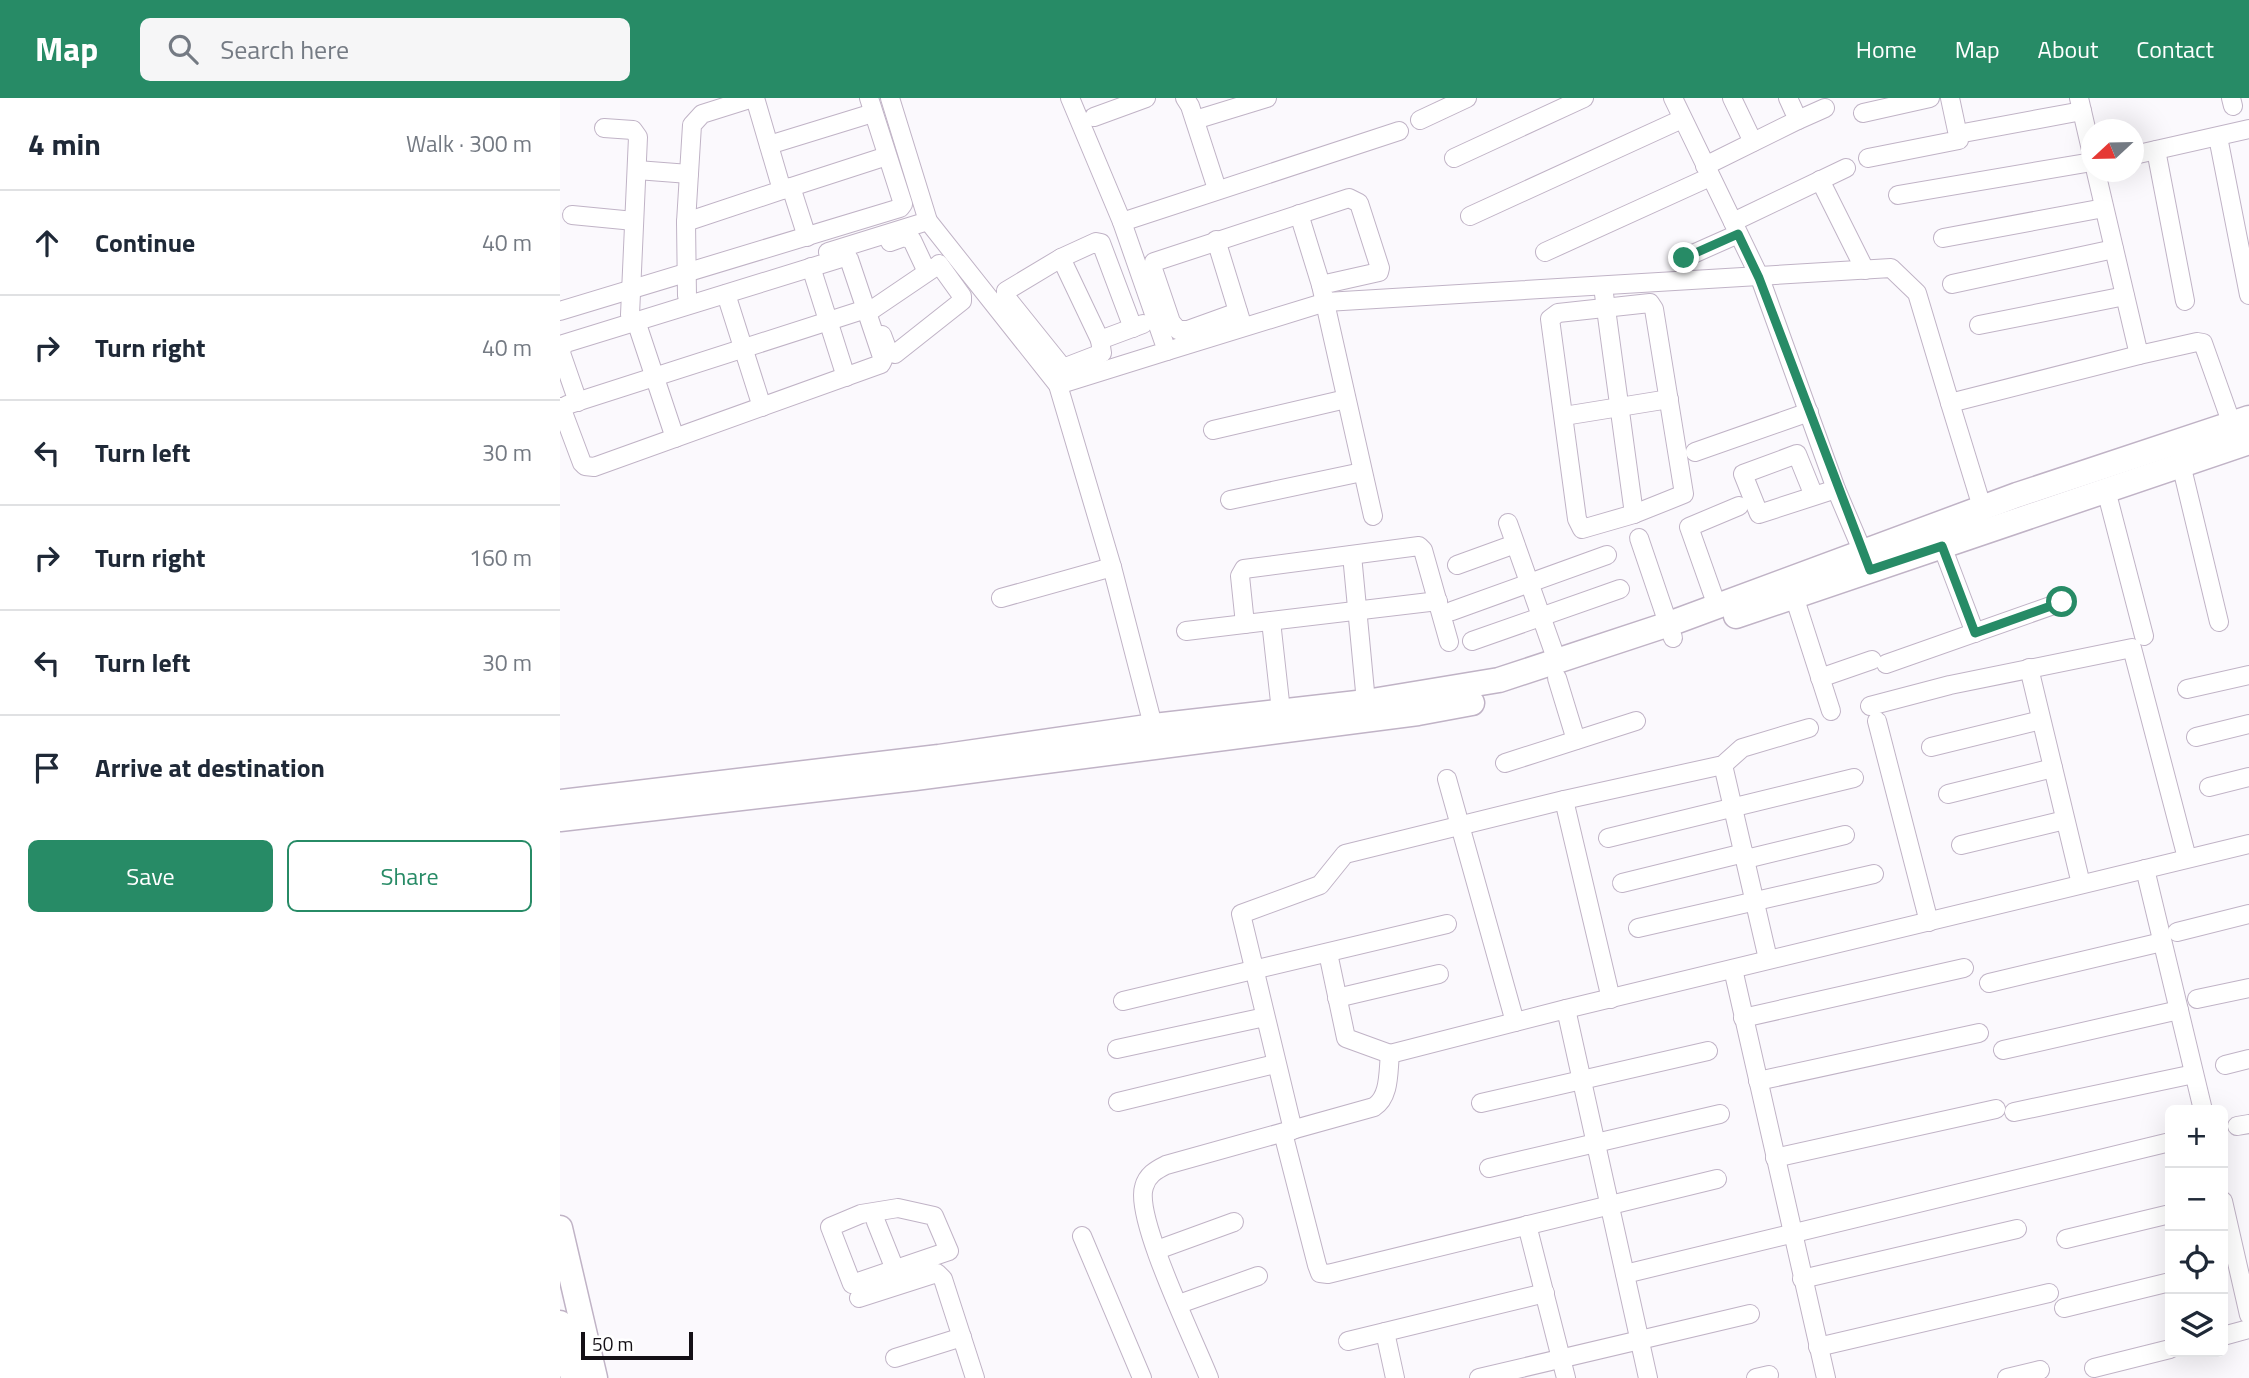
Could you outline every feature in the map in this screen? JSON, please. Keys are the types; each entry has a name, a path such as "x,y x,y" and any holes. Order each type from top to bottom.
{"street":[{"path":"687,296 685,222 692,125 696,118 754,98 769,145 807,237"},
{"path":"890,98 929,221 1058,385 1112,567 1155,735"},
{"path":"1070,98 1122,222 1167,351"},
{"path":"1094,117 1146,98"},
{"path":"1185,98 1195,120 1217,189"},
{"path":"1195,120 1266,98"},
{"path":"1420,120 1467,98"},
{"path":"1454,158 1584,98"},
{"path":"1672,98 1759,278 1836,489 1866,561"},
{"path":"1732,98 1753,142"},
{"path":"1788,98 1798,120"},
{"path":"1863,113 1930,98"},
{"path":"1868,158 1959,139 1950,98"},
{"path":"560,311 902,206 871,105 769,145"},
{"path":"1958,134 2081,105"},
{"path":"1545,252 1707,172 1753,142 1825,108"},
{"path":"1470,216 1682,119"},
{"path":"604,128 636,132 637,170 629,290 633,318 675,438"},
{"path":"2144,153 2249,129"},
{"path":"1122,222 1399,131"},
{"path":"2218,137 2249,295"},
{"path":"2156,150 2185,301"},
{"path":"685,222 887,156"},
{"path":"1898,195 2081,164"},
{"path":"1684,258 1820,180 1846,168"},
{"path":"637,170 689,174"},
{"path":"1820,180 1865,270"},
{"path":"2098,182 2139,355"},
{"path":"1058,385 1167,351 1241,320 1376,274 1380,268 1359,203 1354,199 1299,214 1154,262 1153,269 1171,322 1178,330 1241,320"},
{"path":"1943,238 2104,208"},
{"path":"1299,214 1323,294 1373,516"},
{"path":"572,215 634,221"},
{"path":"579,401 561,353 563,344 687,296 929,221"},
{"path":"560,339 726,294 848,257 869,309 891,354 899,352 962,301 962,296 933,268 907,237 856,255 854,259 869,309 883,362 589,468 582,463 560,407 869,309 933,268 956,253"},
{"path":"1216,240 1241,320"},
{"path":"1061,258 1100,340 1102,353 1063,368 1006,297 1006,291 1061,258 1096,242 1101,243 1133,328"},
{"path":"1952,284 2114,249"},
{"path":"811,267 846,377"},
{"path":"1323,294 1603,288 1891,268 1917,293 1982,507"},
{"path":"1603,288 1634,514"},
{"path":"726,294 761,407"},
{"path":"1979,325 2125,296"},
{"path":"1646,302 1652,305 1684,494 1587,529 1579,525 1550,319 1558,313 1605,306 1646,302"},
{"path":"1100,340 1156,319"},
{"path":"1950,403 2197,342 2203,343 2244,428"},
{"path":"1213,430 1346,399"},
{"path":"1563,416 1669,399"},
{"path":"1695,452 1809,412"},
{"path":"1671,631 1717,606 1866,561 1942,546 2180,464 2244,428"},
{"path":"560,802 939,757 1155,735 1418,713 1491,699 1557,669 1671,631 1794,596 1982,507 2244,428"},
{"path":"2180,464 2219,622"},
{"path":"1230,500 1362,472"},
{"path":"1814,496 1836,489"},
{"path":"2106,490 2144,636"},
{"path":"1717,606 1689,527 1739,506"},
{"path":"1508,523 1542,617 1576,740"},
{"path":"1639,538 1671,631"},
{"path":"1457,565 1515,544"},
{"path":"1942,546 1975,633"},
{"path":"1245,624 1240,576 1244,569 1421,547 1445,606 1449,642"},
{"path":"1352,555 1366,702"},
{"path":"1186,631 1357,612 1445,606 1530,584 1607,555"},
{"path":"1001,598 1112,567"},
{"path":"1472,641 1620,589"},
{"path":"1794,596 1831,711"},
{"path":"1820,678 1975,633 2062,602"},
{"path":"1271,621 1281,710"},
{"path":"1929,922 1874,714 2029,668 2132,648 2188,858"},
{"path":"2029,668 2081,884"},
{"path":"560,819 915,778 1281,710 1366,702 1461,688 1557,669"},
{"path":"2187,689 2249,675"},
{"path":"1931,747 2041,720"},
{"path":"1505,763 1636,721"},
{"path":"2196,737 2249,724"},
{"path":"1717,1179 1328,1274 1320,1272 1241,914 1320,885 1345,854 1564,800 1723,765 1742,748 1809,728"},
{"path":"1723,765 1768,959"},
{"path":"1948,794 2053,768"},
{"path":"2209,787 2249,777"},
{"path":"1608,838 1854,778"},
{"path":"1447,779 1515,1022"},
{"path":"1564,800 1611,999"},
{"path":"1962,845 2065,820"},
{"path":"1622,883 1845,835"},
{"path":"1328,953 1346,1038 1390,1054 1768,959 2249,844"},
{"path":"2145,869 2202,1105"},
{"path":"1639,928 1874,874"},
{"path":"2177,932 2249,914"},
{"path":"1123,1001 1447,924"},
{"path":"1989,983 2162,942"},
{"path":"1743,1018 1964,968"},
{"path":"1733,969 1826,1378"},
{"path":"1337,998 1439,974"},
{"path":"2197,999 2249,988"},
{"path":"1566,1009 1648,1378"},
{"path":"2003,1050 2179,1010"},
{"path":"1117,1049 1265,1017"},
{"path":"1758,1081 1979,1033"},
{"path":"1481,1103 1708,1051"},
{"path":"1209,1378 1142,1208 1143,1189 1154,1171 1380,1103 1385,1094 1390,1054"},
{"path":"2225,1065 2249,1059"},
{"path":"1118,1102 1275,1064"},
{"path":"1775,1158 2194,1073"},
{"path":"1489,1168 1720,1114"},
{"path":"1625,1274 2165,1143"},
{"path":"859,1298 898,1276 949,1251 934,1216 898,1208 872,1210 830,1227 852,1284 898,1276 934,1273 940,1275 975,1378"},
{"path":"2066,1239 2165,1215"},
{"path":"876,1222 898,1276"},
{"path":"1157,1250 1234,1222"},
{"path":"1527,1225 1566,1378"},
{"path":"560,1228 595,1378"},
{"path":"1802,1279 2017,1229"},
{"path":"2226,1231 2230,1268 2249,1315"},
{"path":"1082,1236 1142,1378"},
{"path":"1179,1304 1258,1276"},
{"path":"2064,1308 2165,1283"},
{"path":"1348,1340 1545,1293"},
{"path":"1818,1347 2049,1293"},
{"path":"1479,1378 1750,1314"},
{"path":"560,1323 573,1378"},
{"path":"2228,1335 2249,1329"},
{"path":"1385,1332 1395,1378"},
{"path":"895,1358 962,1337"},
{"path":"2094,1368 2165,1350"},
{"path":"2007,1378 2040,1370"}],"route":[{"path":"1684,258 1738,234 1759,278 1836,489 1870,570 1942,546 1975,633 2062,602"}]}
